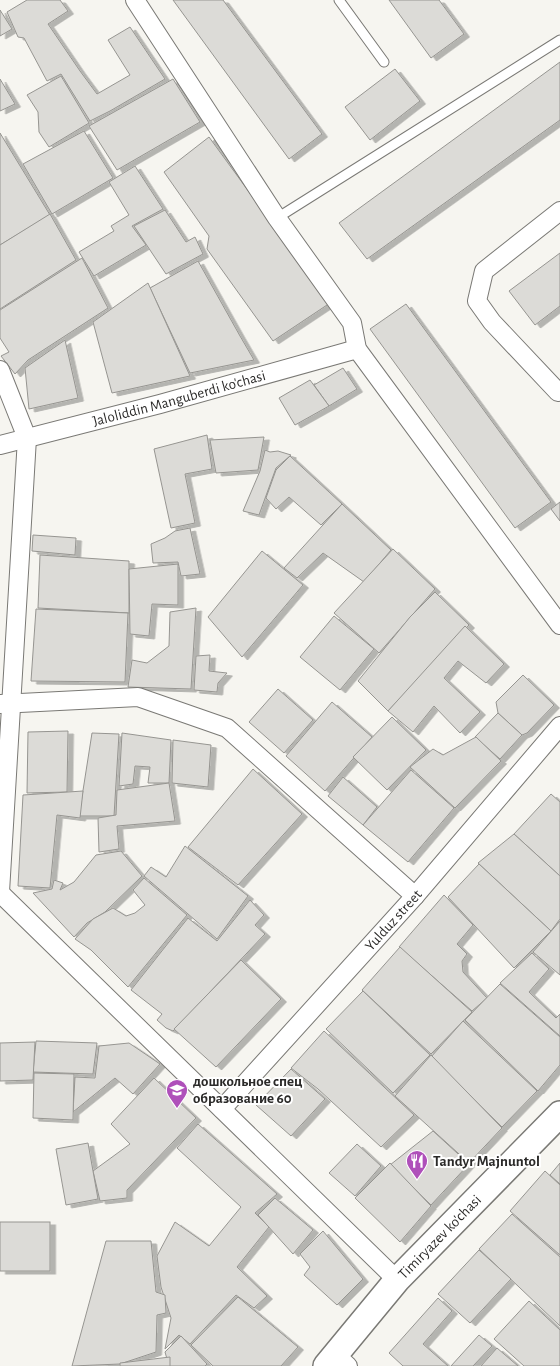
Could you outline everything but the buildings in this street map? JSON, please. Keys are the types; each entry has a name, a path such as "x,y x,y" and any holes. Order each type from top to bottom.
{"street":[{"path":"135,0 278,218 352,324 357,349 560,626"},
{"path":"559,392 492,322 477,301 484,271 560,211"},
{"name":"Jaloliddin Manguberdi ko'chasi","path":"0,445 170,402 357,349"},
{"path":"0,370 27,438 6,704 0,892 397,1280"},
{"path":"6,704 138,697 227,728 415,896"},
{"name":"Yulduz street","path":"222,1109 415,896 560,726"},
{"name":"Timiryazev ko'chasi","path":"337,1362 397,1280 560,1114"}],"lane":[{"path":"339,0 384,62"},
{"path":"278,218 560,40"}],"place":[{"name":"дошкольное спец образование 60","path":"177,1109"},
{"name":"Tandyr Majnuntol","path":"417,1180"}]}
